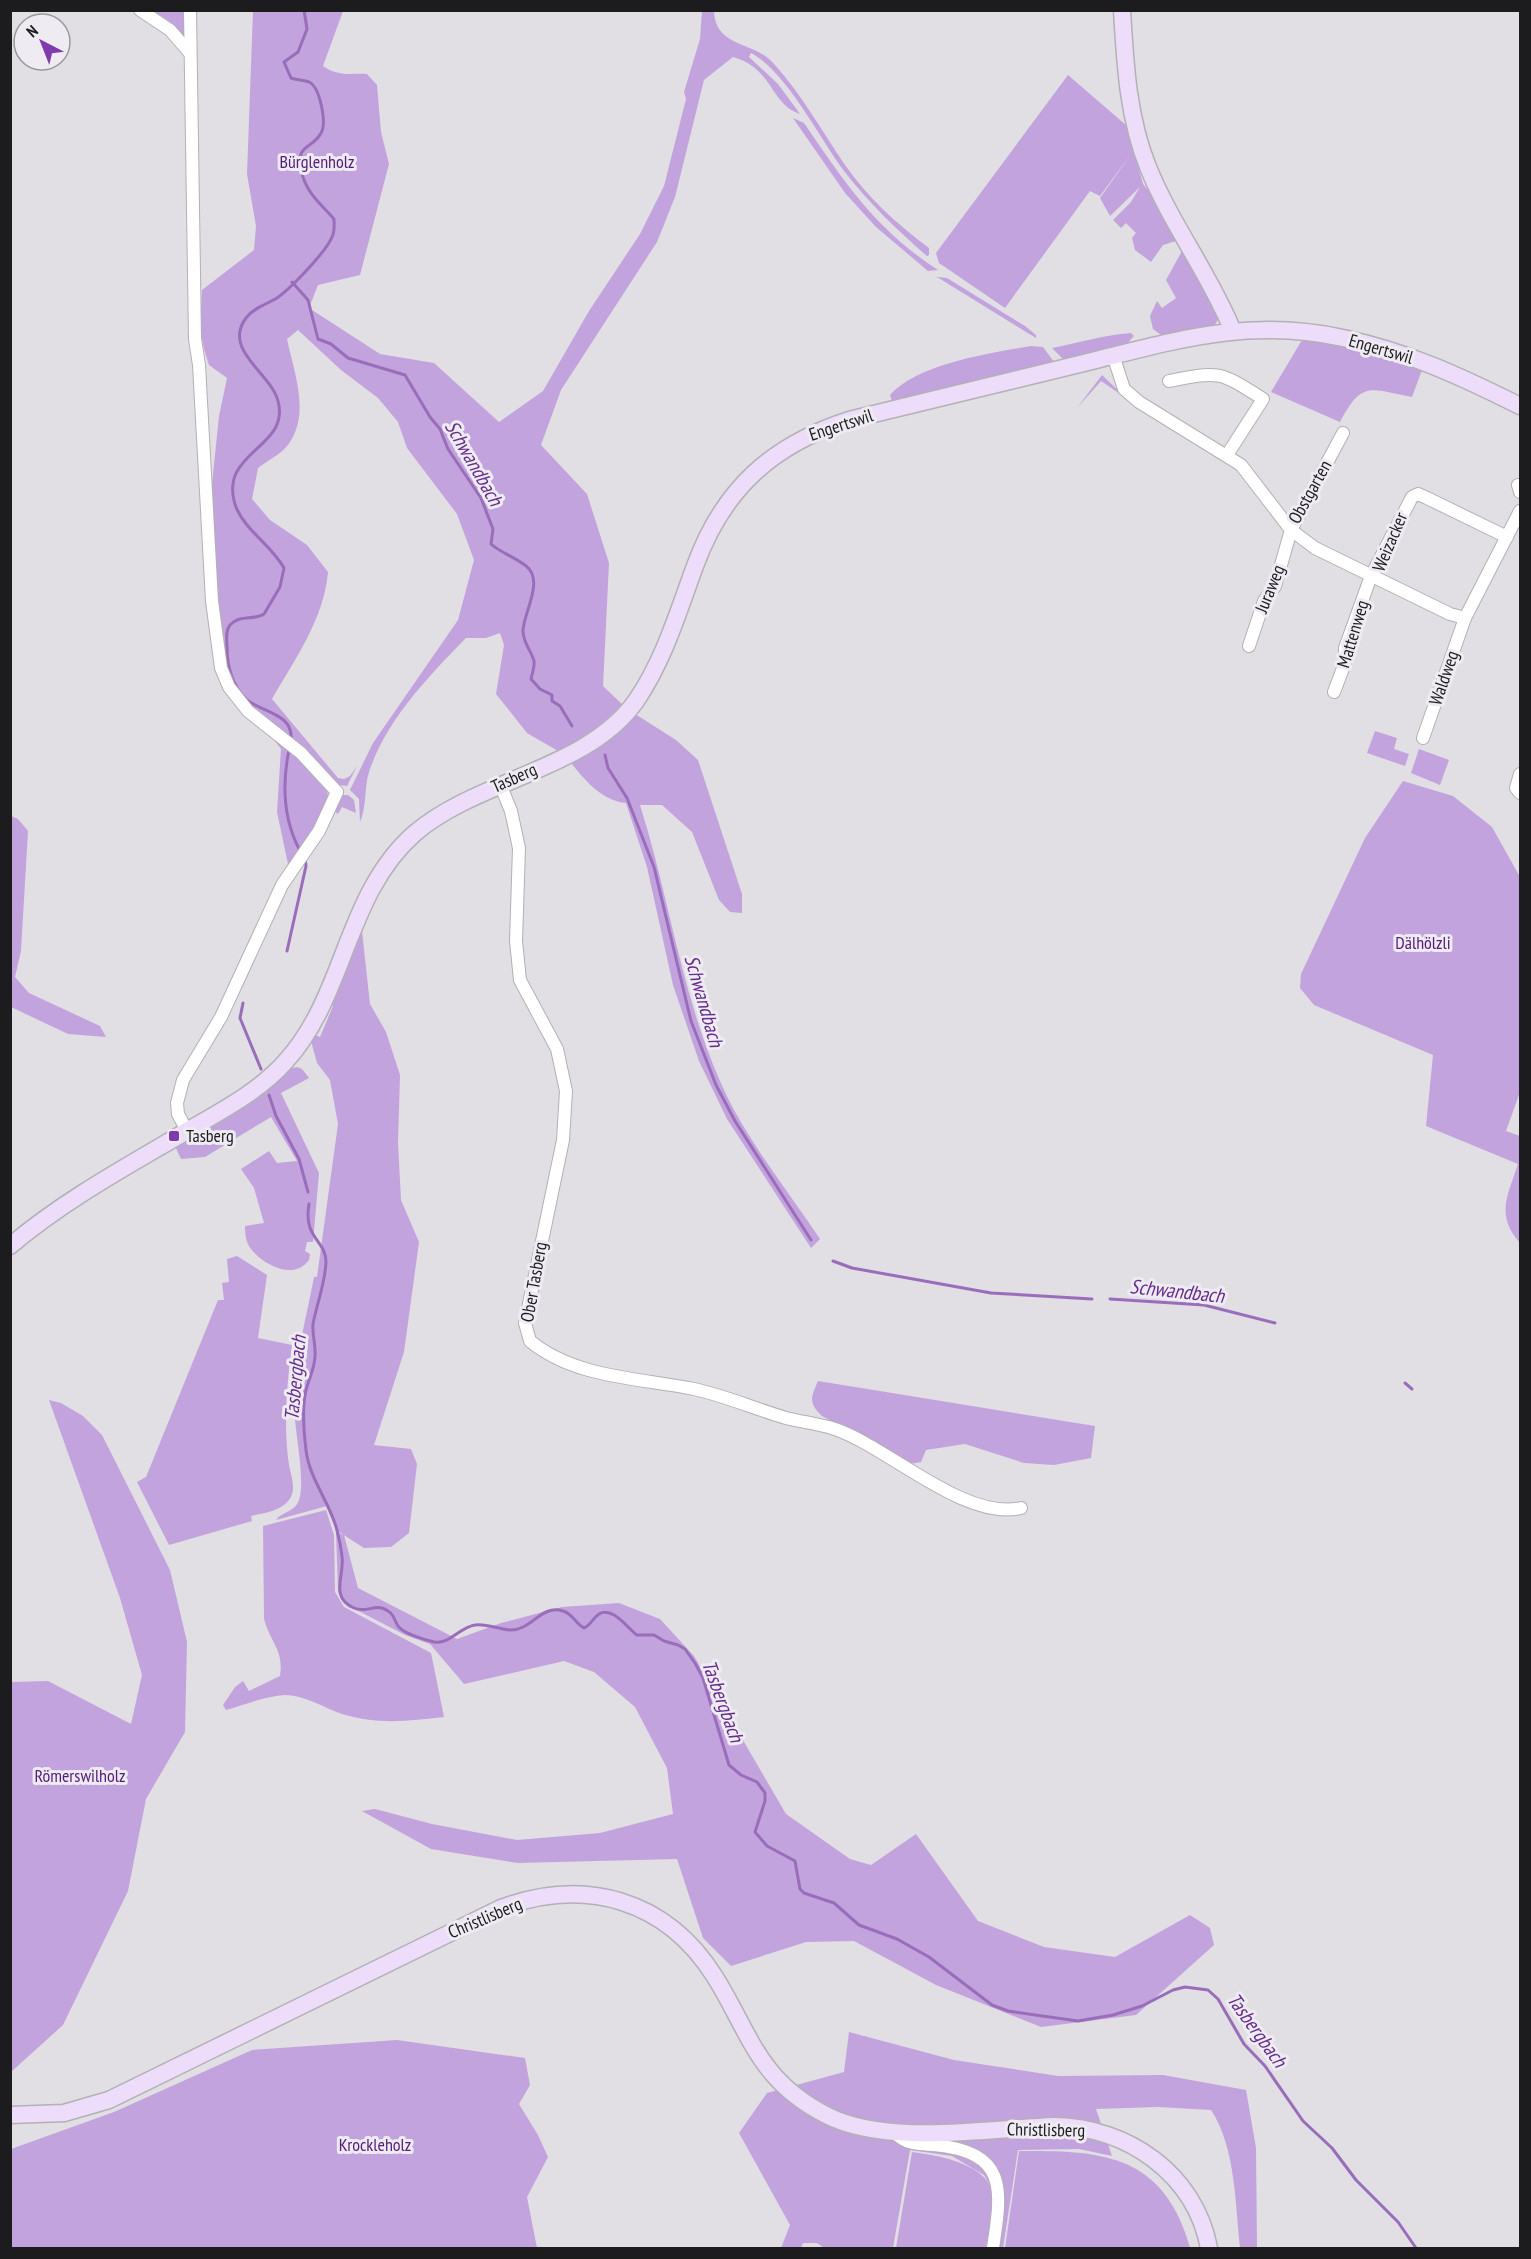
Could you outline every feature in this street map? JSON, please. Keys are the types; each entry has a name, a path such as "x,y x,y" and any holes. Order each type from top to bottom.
{"main road":[{"path":"1122,10 1130,98 1136,131 1148,166 1232,329"},
{"name":"Engertswil","path":"606,730 634,703 648,681 664,651 711,528 732,496 758,467 789,445 816,431 849,420 1113,355 1232,329 1285,331 1341,337 1381,347 1438,366 1521,405"},
{"name":"Tasberg","path":"10,1246 72,1200 255,1089 274,1074 296,1050 316,1015 364,901 396,852 436,817 500,784 565,756 606,730"},
{"name":"Christlisberg","path":"10,2115 63,2113 109,2100 494,1911 538,1898 581,1895 613,1898 653,1914 681,1936 714,1976 764,2064 798,2098 826,2115 850,2125 895,2133 1063,2127 1109,2134 1143,2151 1176,2180 1196,2210 1209,2248"}],"street":[{"path":"140,10 170,30 190,54"},
{"path":"187,1131 178,1114 177,1103 183,1080 221,1017 282,885 310,845 341,791 297,749 248,711 230,687 221,668 212,601 201,397 195,339 190,10"},
{"name":"Obstgarten","path":"1113,355 1118,377 1124,389 1139,402 1227,455 1256,482 1291,531 1342,433"},
{"path":"1169,381 1214,373 1239,384 1263,399 1227,455"},
{"name":"Weizacker","path":"1465,618 1450,614 1371,576 1404,507 1415,495 1427,498 1507,537"},
{"path":"1465,618 1521,511"},
{"path":"1291,531 1315,548 1371,576"},
{"name":"Juraweg","path":"1248,646 1264,601 1275,586 1291,531"},
{"name":"Mattenweg","path":"1334,692 1345,663 1345,648 1371,576"},
{"name":"Waldweg","path":"1423,738 1465,618"},
{"path":"1521,774 1516,788 1521,793"},
{"name":"Ober Tasberg","path":"500,784 511,811 519,848 518,969 524,990 557,1049 566,1091 563,1140 525,1323 530,1341 548,1353 586,1370 715,1394 787,1418 834,1429 958,1495 992,1508 1021,1508"},
{"name":"Christlisberg","path":"895,2133 911,2144 963,2151 991,2167 998,2180 999,2193 993,2248"}],"green space":[{"path":"146,11 189,11 189,48"},
{"name":"Bürglenholz","path":"253,11 343,11 323,66 339,73 367,74 377,85 381,132 389,164 360,275 318,285 309,308 380,354 434,363 499,422 543,391 589,311 640,234 664,186 686,99 684,92 700,39 702,11 714,11 716,23 721,32 737,43 757,51 774,64 803,101 863,189 894,220 929,248 927,256 863,194 844,171 802,107 764,62 751,53 749,57 778,84 800,114 782,102 756,69 733,57 704,80 675,197 657,242 561,390 541,445 587,494 609,563 603,686 623,705 589,734 558,751 527,733 496,694 504,645 500,633 486,638 466,638 424,683 386,734 369,772 364,810 360,822 359,799 350,790 373,743 458,620 474,560 457,514 407,448 398,422 378,398 341,370 298,330 287,339 299,393 299,420 288,445 258,468 252,499 270,520 307,545 328,572 315,622 272,699 338,778 344,779 350,776 357,766 347,786 325,783 328,793 327,804 320,824 294,861 288,864 277,812 281,749 233,684 224,664 216,600 212,484 219,416 227,378 209,365 200,327 202,290 254,250 256,226 247,174"},
{"path":"1068,75 1127,126 1143,184 1154,197 1176,241 1163,245 1151,262 1135,250 1132,238 1136,233 1126,223 1121,228 1113,220 1131,202 1140,187 1110,216 1100,198 1131,154 1100,196 1090,191 1005,308 939,263 936,253"},
{"path":"793,118 804,123 848,185 879,222 916,255 938,270 928,271 876,227 845,193"},
{"path":"1182,251 1219,318 1214,326 1165,338 1153,329 1150,316 1157,301 1162,308 1176,298 1166,280"},
{"path":"937,277 947,278 1025,326 1036,335 1036,338"},
{"path":"1131,333 1134,336 1125,346 1065,361 1052,348 1101,337"},
{"path":"1302,340 1370,350 1422,370 1412,397 1377,390 1368,391 1355,399 1340,422 1271,392"},
{"path":"1031,346 1043,347 1054,362 893,404 890,395 903,384 937,367"},
{"path":"1102,375 1126,398 1101,381 1077,408"},
{"path":"632,712 676,740 698,760 742,894 742,913 730,912 719,900 692,832 662,805 640,805 685,979 707,1048 720,1081 741,1122 820,1239 811,1248 727,1119 699,1061 673,985 647,867 626,803 608,798 593,787 568,759"},
{"path":"1375,731 1397,738 1394,749 1409,754 1405,766 1367,753"},
{"path":"1419,749 1449,760 1440,785 1411,773"},
{"name":"Dälhölzli","path":"1403,781 1453,796 1492,827 1520,877 1520,1092 1506,1131 1520,1136 1520,1243 1512,1233 1506,1214 1508,1195 1518,1164 1426,1126 1433,1055 1314,1005 1300,988 1301,974 1365,838"},
{"path":"342,795 348,795 354,800 356,813 342,807 338,814 333,810"},
{"path":"11,816 18,819 28,831 21,951 15,977 29,993 100,1026 106,1037 68,1034 11,1007"},
{"path":"361,922 370,1004 386,1032 400,1075 398,1143 401,1200 419,1242 404,1352 374,1445 411,1449 417,1464 409,1533 391,1547 364,1548 336,1530 327,1506 276,1520 295,1507 301,1491 294,1404 296,1372 314,1277 317,1277 338,1124 330,1080 317,1063 311,1041 313,1034 320,1037 333,1006 327,1003"},
{"path":"297,1067 302,1069 309,1078 281,1093 319,1173 313,1242 307,1242 305,1251 310,1254 309,1260 303,1266 287,1270 271,1265 257,1255 248,1244 245,1232 245,1226 264,1223 254,1188 241,1169 269,1151 277,1163 297,1161 271,1117 205,1157 181,1159 175,1146 289,1069"},
{"path":"237,1256 267,1275 258,1338 292,1345 286,1420 287,1450 293,1492 282,1507 251,1516 252,1521 169,1545 137,1482 146,1477 218,1300 224,1300 222,1283 229,1282 227,1259"},
{"path":"818,1381 1095,1426 1091,1458 1054,1465 1024,1463 965,1444 926,1450 921,1462 910,1464 822,1416 814,1407 812,1400"},
{"name":"Römerswilholz","path":"49,1400 61,1403 83,1416 102,1435 170,1570 187,1642 185,1732 146,1799 128,1891 63,2025 11,2072 11,1682 48,1681 131,1724 142,1675 120,1598"},
{"path":"326,1510 334,1535 335,1592 344,1607 431,1653 444,1717 406,1721 368,1720 342,1714 300,1697 285,1695 226,1710 223,1705 235,1687 243,1681 249,1691 280,1676 279,1653 264,1619 263,1526"},
{"path":"336,1532 344,1535 358,1588 457,1639 501,1623 562,1607 619,1603 660,1619 694,1656 786,1814 850,1859 871,1865 916,1834 978,1921 1044,1947 1115,1957 1190,1915 1210,1928 1214,1945 1136,2015 1041,2027 936,1985 854,1941 806,1942 731,1966 703,1938 677,1859 518,1863 431,1849 362,1811 375,1809 432,1824 517,1840 600,1833 673,1814 667,1768 635,1707 594,1672 564,1661 464,1684 430,1644 405,1635 347,1605 338,1591"},
{"path":"849,2032 954,2060 1058,2076 1163,2075 1246,2090 1256,2148 1257,2248 1240,2248 1230,2159 1219,2125 1211,2110 1158,2107 1096,2109 1112,2156 1079,2149 1018,2150 1003,2248 987,2248 995,2194 984,2175 952,2156 910,2150 893,2248 824,2248 817,2243 803,2243 801,2248 781,2248 790,2225 739,2133 767,2093 844,2072"},
{"name":"Krockleholz","path":"397,2040 525,2058 530,2085 519,2104 548,2157 527,2197 537,2248 11,2248 11,2149 114,2112 252,2050"},
{"path":"1019,2151 1078,2153 1127,2164 1147,2176 1164,2193 1179,2217 1190,2248 1005,2248"},
{"path":"912,2152 961,2163 983,2176 990,2186 993,2197 986,2248 896,2248"}],"waterway":[{"name":"Tasbergbach","path":"291,740 291,731 282,719 246,699 237,688 229,668 227,636 228,627 234,622 264,614 280,587 284,568 273,552 246,523 236,507 233,488 236,474 274,430 279,417 278,401 274,391 244,351 240,341 240,330 249,315 277,298 307,270 323,252 334,231 334,219 306,185 300,162 303,151 318,138 323,128 323,114 319,98 313,85 309,82 291,78 284,62 298,52 307,29 304,10"},
{"name":"Schwandbach","path":"292,282 308,300 318,339 331,344 348,358 405,375 430,417 440,429 448,449 481,498 493,529 491,544 522,563 531,572 534,580 532,597 523,631 524,639 534,661 531,679 540,689 552,695 552,701 560,706 572,726"},
{"name":"Tasbergbach","path":"289,750 285,776 287,814 300,851"},
{"name":"Schwandbach","path":"605,755 608,768 627,798 654,867 691,1021 716,1085 735,1121 811,1240"},
{"name":"Tasbergbach","path":"287,951 306,866 305,859"},
{"path":"243,1003 240,1018 261,1069"},
{"name":"Tasbergbach","path":"269,1095 276,1116 299,1159 308,1192"},
{"name":"Tasbergbach","path":"309,1204 309,1225 325,1255 326,1262 323,1286 313,1324 315,1361 304,1402 305,1437 311,1471 337,1530 342,1556 340,1592 346,1603 363,1610 384,1609 392,1614 400,1629 434,1642 445,1641 475,1625 506,1630 518,1629 542,1614 555,1610 566,1612 584,1628 599,1614 609,1613 615,1615 637,1635 654,1635 685,1649 703,1678 729,1765 741,1775 757,1782 765,1793 765,1801 755,1832 767,1846 795,1861 800,1889 804,1893 834,1903 859,1925 897,1939 929,1957 992,2005 1008,2011 1078,2021 1113,2015 1142,2006 1173,1990 1185,1987 1208,1990 1218,1999 1244,2044 1265,2066 1303,2121 1332,2148 1356,2180 1398,2222 1416,2248"},
{"name":"Schwandbach","path":"833,1261 852,1268 991,1293 1092,1299"},
{"name":"Schwandbach","path":"1110,1299 1204,1305 1275,1323"},
{"name":"Schwandbach","path":"1405,1383 1412,1389"}],"place":[{"name":"Tasberg","path":"174,1136"}]}
